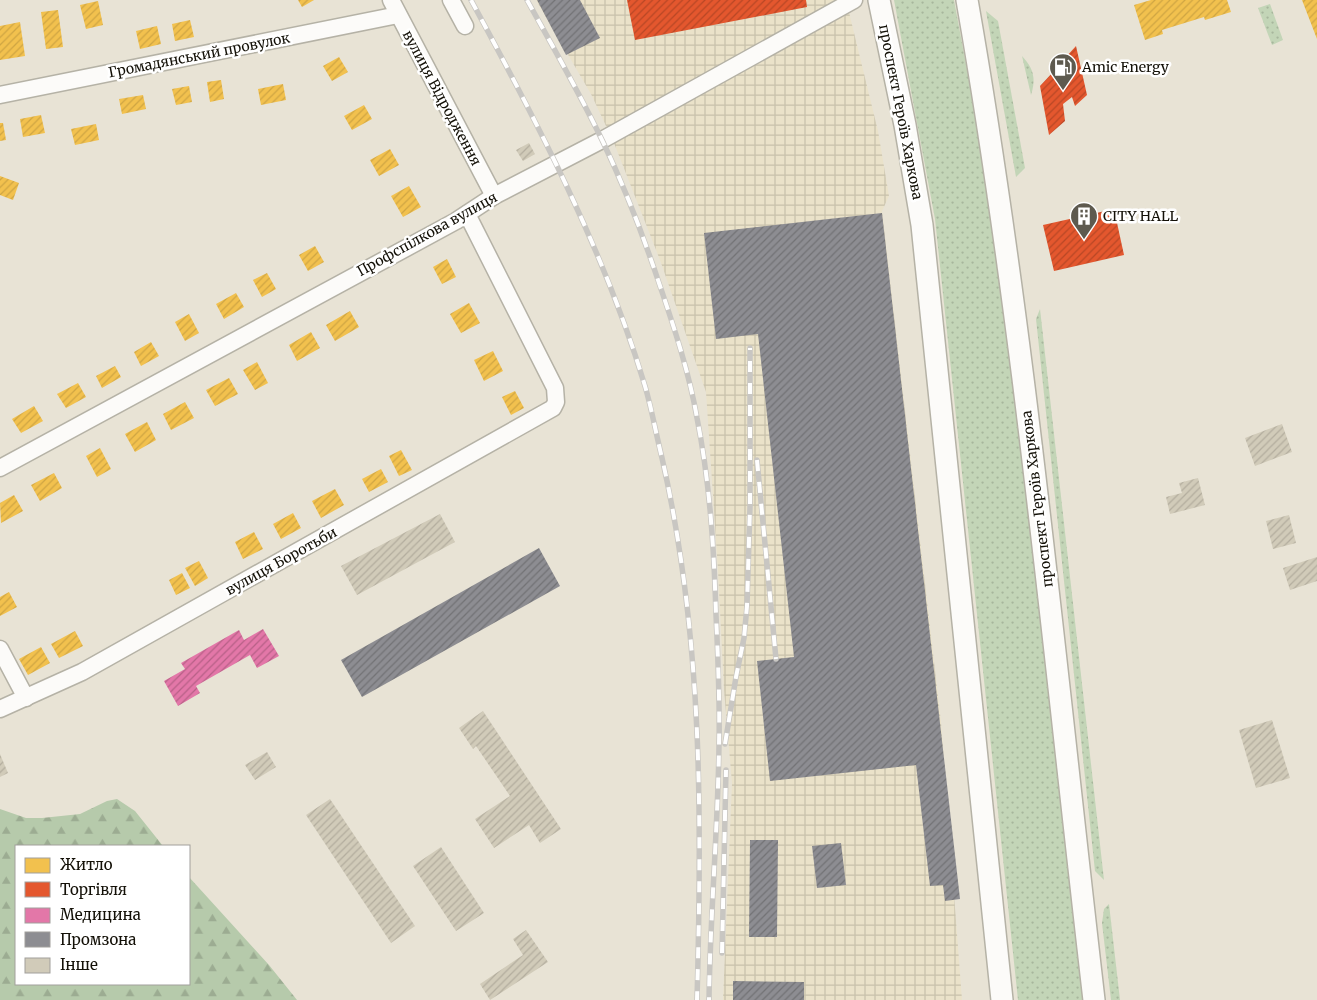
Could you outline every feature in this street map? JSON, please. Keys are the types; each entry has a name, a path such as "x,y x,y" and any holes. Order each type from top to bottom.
{"main road":[{"name":"проспект Героїв Харкова","path":"879,0 905,125 922,225 1002,1000"},
{"name":"проспект Героїв Харкова","path":"967,0 1013,298 1039,507 1094,1000"}],"street":[{"name":"вулиця Відродження","path":"391,0 494,196"},
{"path":"451,0 465,26"},
{"name":"Профспілкова вулиця","path":"0,468 467,214 494,196 626,127 854,0"},
{"name":"Громадянський провулок","path":"0,95 398,15"},
{"name":"вулиця Боротьби","path":"0,709 82,672 553,408 556,402 555,388 467,214"},
{"path":"0,648 26,698"}],"shaded area":[{"path":"536,0 846,0 878,131 889,196 882,211 941,722 962,1000 723,1000 732,783 724,690 706,392 660,260 614,143 591,94"}],"green space":[{"path":"894,0 954,0 992,204 1011,346 1083,1000 1018,1000 935,219"},
{"path":"1270,4 1283,40 1272,45 1258,8"},
{"path":"986,11 998,21 1025,168 1016,177"},
{"path":"1022,56 1033,74 1031,95"},
{"path":"1040,309 1104,880 1095,871 1036,319"},
{"path":"117,799 135,811 162,845 15,845 15,985 190,985 190,878 269,965 297,1000 0,1000 0,809 26,818 42,818 80,814 107,801"},
{"path":"1109,904 1120,1000 1111,1000 1102,923 1104,909"}],"building: Житло":[{"path":"298,0 314,0 302,7"},
{"path":"1151,0 1227,0 1231,12 1205,20 1204,17 1162,30 1163,34 1145,40 1134,5"},
{"path":"1302,0 1317,0 1317,39"},
{"path":"98,1 103,25 86,29 80,5"},
{"path":"58,10 63,47 46,49 41,12"},
{"path":"190,20 194,37 175,41 172,24"},
{"path":"20,22 25,56 0,60 0,26"},
{"path":"157,26 161,44 140,49 136,31"},
{"path":"339,57 348,72 332,81 323,66"},
{"path":"221,80 224,99 210,102 207,82"},
{"path":"283,84 286,100 261,105 258,89"},
{"path":"189,86 192,102 176,105 172,89"},
{"path":"143,95 146,109 122,114 119,99"},
{"path":"364,105 372,119 352,130 344,116"},
{"path":"41,115 45,133 23,137 20,119"},
{"path":"0,123 3,123 6,140 0,141"},
{"path":"96,124 99,140 75,145 71,129"},
{"path":"390,149 399,165 379,176 370,160"},
{"path":"0,176 19,183 13,200 0,195"},
{"path":"409,186 421,207 403,217 391,196"},
{"path":"315,246 324,262 308,271 299,255"},
{"path":"447,259 456,277 442,284 433,267"},
{"path":"267,273 276,289 262,297 253,280"},
{"path":"236,293 244,307 224,319 216,304"},
{"path":"469,303 480,323 461,333 450,314"},
{"path":"350,311 359,327 335,341 326,325"},
{"path":"189,314 199,333 185,341 175,322"},
{"path":"311,332 320,348 297,361 289,345"},
{"path":"151,342 159,356 141,366 134,352"},
{"path":"493,351 503,371 484,381 474,360"},
{"path":"257,362 268,383 255,390 243,370"},
{"path":"115,366 121,377 102,388 96,376"},
{"path":"229,378 238,394 215,406 206,390"},
{"path":"78,383 86,397 66,408 57,394"},
{"path":"515,391 524,408 511,415 502,397"},
{"path":"185,402 194,418 171,430 163,414"},
{"path":"34,406 43,421 21,433 12,419"},
{"path":"147,422 156,440 135,452 125,434"},
{"path":"100,448 111,469 97,477 86,456"},
{"path":"401,450 412,470 399,476 389,456"},
{"path":"381,469 388,482 369,492 362,479"},
{"path":"54,473 62,488 40,501 31,485"},
{"path":"335,489 344,505 321,518 312,501"},
{"path":"14,495 23,511 1,523 0,503"},
{"path":"293,513 301,528 281,539 273,524"},
{"path":"254,532 263,549 243,559 235,542"},
{"path":"199,561 208,578 195,586 185,568"},
{"path":"182,573 190,588 176,595 169,580"},
{"path":"9,592 17,607 0,616 0,597"},
{"path":"75,631 83,646 59,658 51,644"},
{"path":"41,647 50,663 28,675 19,659"}],"building: Торгівля":[{"path":"627,0 806,0 807,7 635,40"},
{"name":"Amic Energy","path":"1076,46 1087,95 1075,106 1072,97 1063,104 1065,121 1049,135 1040,86 1054,71 1059,84 1069,77 1065,58"},
{"name":"CITY HALL","path":"1114,209 1124,255 1054,271 1043,225"}],"building: Медицина":[{"path":"263,629 279,656 257,668 250,655 196,686 200,693 178,706 164,681 185,669 181,663 239,630 244,640"}],"building: Промзона":[{"path":"537,0 580,0 600,38 566,55"},
{"path":"882,213 960,899 945,901 943,885 930,886 916,765 770,781 757,661 794,657 758,334 716,339 704,233"},
{"path":"539,548 560,586 362,697 341,660"},
{"path":"750,840 778,840 777,937 749,937"},
{"path":"841,843 846,885 817,888 812,846"},
{"path":"733,981 804,982 804,1000 733,1000"}],"building: Інше":[{"path":"529,143 535,154 523,161 516,150"},
{"path":"1282,424 1292,452 1255,466 1245,438"},
{"path":"1198,478 1205,505 1170,514 1166,497 1182,493 1179,483"},
{"path":"440,514 455,542 357,595 341,566"},
{"path":"1289,515 1296,543 1273,549 1266,521"},
{"path":"1317,557 1317,581 1290,590 1283,568"},
{"path":"483,711 561,829 540,843 529,825 494,848 475,819 510,796 476,746 473,749 459,728"},
{"path":"1272,720 1290,778 1256,788 1239,730"},
{"path":"267,752 276,767 255,780 245,765"},
{"path":"0,754 8,773 0,777"},
{"path":"330,799 415,926 391,943 306,815"},
{"path":"441,847 484,913 456,931 413,866"},
{"path":"526,930 548,962 490,1000 480,984 523,955 513,939"}],"railway":[{"path":"471,0 545,141 590,237 628,335 652,413 675,525 692,660 699,795 697,1000"},
{"path":"527,0 611,159 653,265 681,350 694,401 708,491 713,541 719,696 718,777 709,1000"},
{"path":"725,744 744,638 747,606 750,507 750,348"},
{"path":"757,460 776,659"},
{"path":"722,953 726,770"}],"place":[{"name":"Amic Energy","path":"1063,91"},
{"name":"CITY HALL","path":"1084,240"}]}
